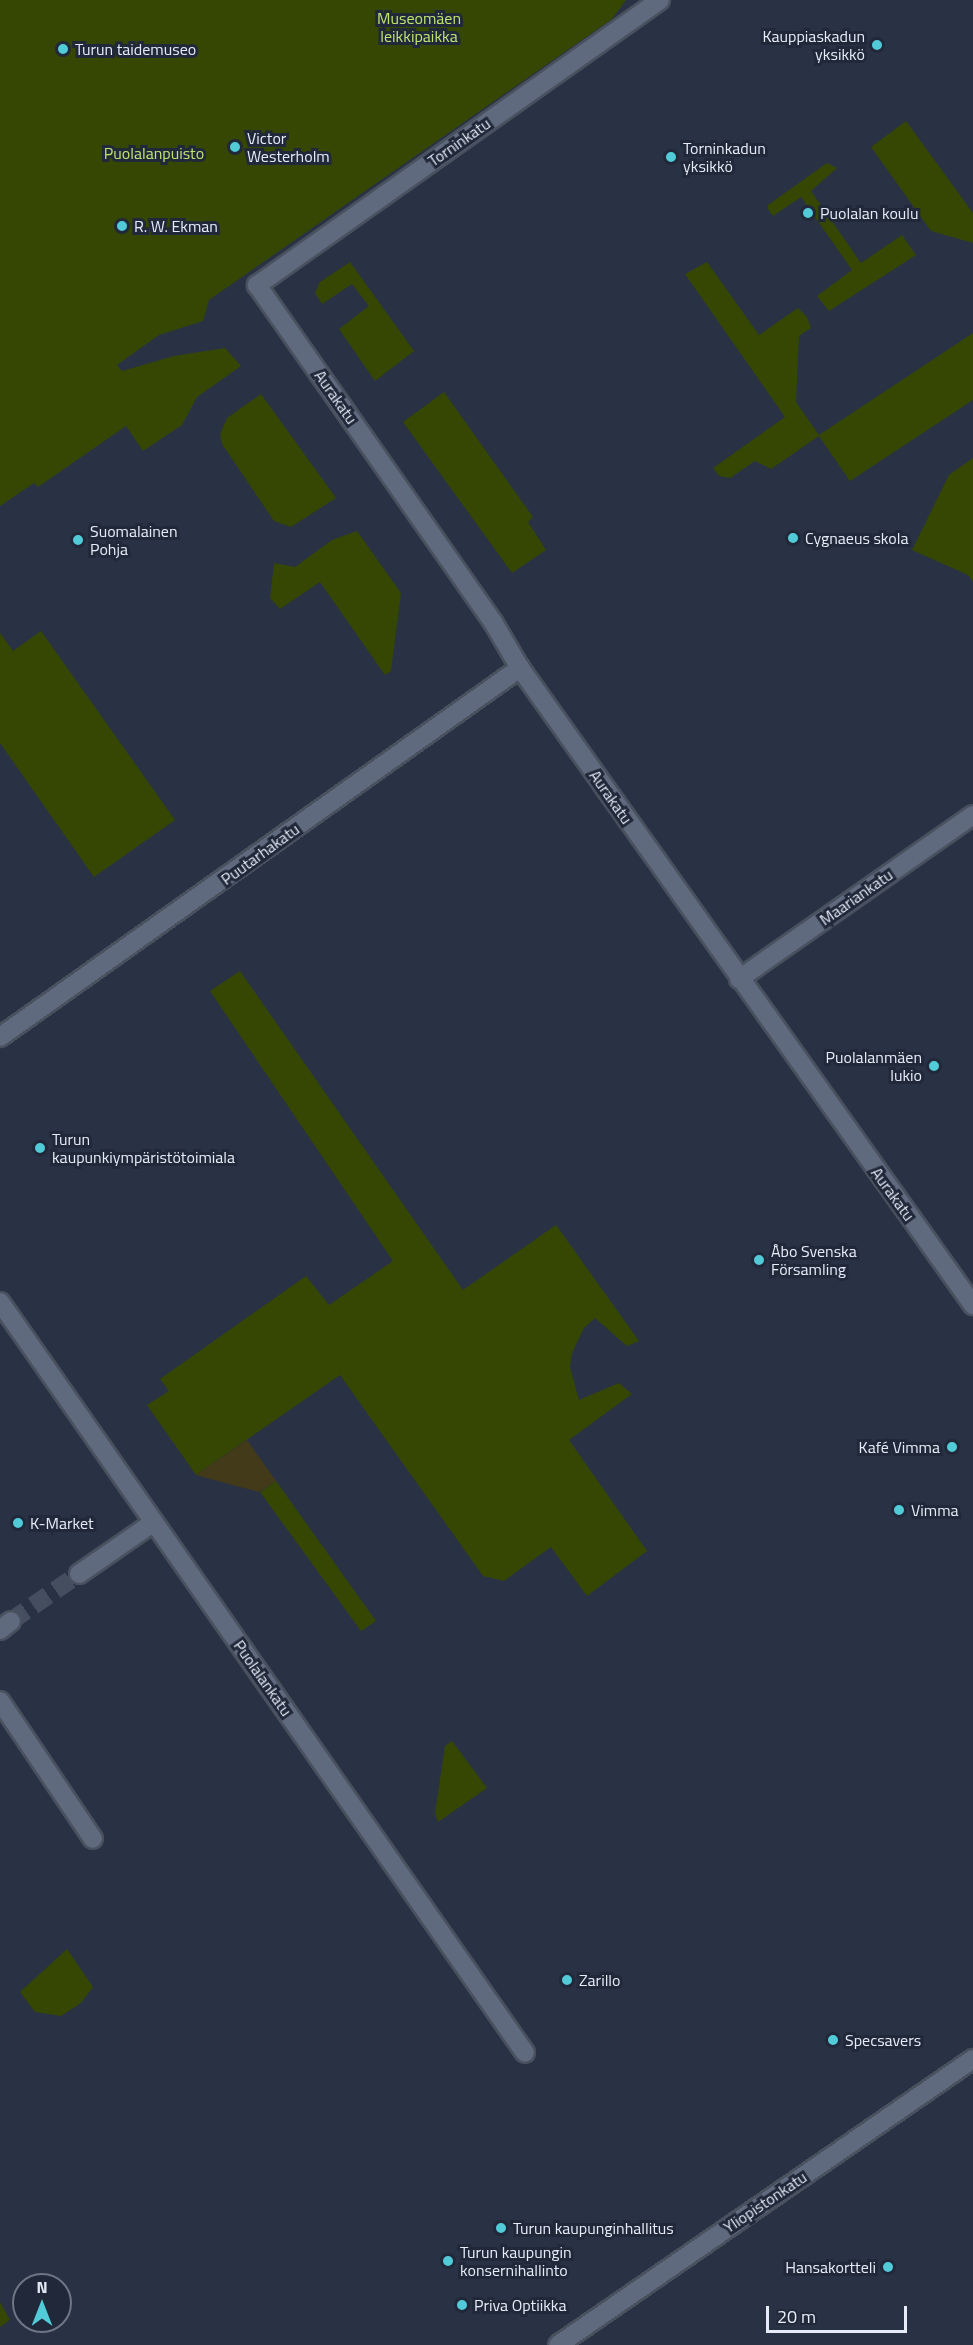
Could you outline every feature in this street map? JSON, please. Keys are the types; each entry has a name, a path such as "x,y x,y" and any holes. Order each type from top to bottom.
{"street":[{"name":"Torninkatu","path":"257,285 660,0"},
{"name":"Aurakatu","path":"257,285 493,622 520,668 739,980 973,1305"},
{"name":"Puutarhakatu","path":"0,1037 520,668"},
{"name":"Maariankatu","path":"739,980 973,815"},
{"name":"Puolalankatu","path":"0,1302 525,2053"},
{"path":"79,1574 153,1522"},
{"path":"0,1701 93,1839"},
{"name":"Yliopistonkatu","path":"558,2345 973,2059"}],"green space":[{"name":"Puolalanpuisto","path":"0,0 626,0 612,19 209,300 203,321 159,335 117,365 122,371 174,356 225,348 241,366 197,397 182,425 143,451 126,426 38,487 34,483 0,506"},
{"path":"906,121 973,213 973,243 931,231 871,147"},
{"path":"827,163 837,168 811,191 861,263 902,235 916,255 829,311 817,296 852,270 801,197 773,216 768,209 768,205"},
{"path":"350,262 414,351 375,381 339,329 369,306 352,284 322,304 315,293 320,282"},
{"path":"707,262 759,335 798,308 807,317 811,328 799,336 796,402 819,435 973,333 973,400 850,481 819,436 771,469 755,461 730,478 719,476 713,468 785,417 685,274"},
{"path":"444,392 533,517 528,522 546,550 512,573 403,422"},
{"path":"261,394 336,498 291,527 274,521 222,444 220,434 227,418"},
{"path":"973,458 973,582 968,575 912,550 949,475"},
{"path":"357,531 401,593 391,671 385,675 320,582 280,609 270,598 274,563 295,567 332,540"},
{"path":"41,631 175,820 94,877 0,743 0,633 13,651"},
{"path":"240,971 463,1290 556,1225 639,1341 627,1346 595,1318 584,1328 572,1353 570,1367 579,1400 619,1383 632,1394 569,1440 647,1551 587,1596 551,1547 504,1581 483,1576 340,1375 196,1475 147,1405 169,1391 160,1379 306,1276 329,1305 393,1261 210,991"},
{"path":"276,1481 376,1621 361,1631 260,1492"},
{"path":"452,1741 487,1788 438,1822 435,1813 445,1746"},
{"path":"67,1949 93,1987 81,2003 61,2016 35,2012 20,1992"},
{"path":"0,2302 10,2320 0,2327"}],"sand":[{"path":"247,1440 276,1481 259,1492 196,1475"}],"tunnel":[{"path":"11,1621 79,1574"}],"place":[{"name":"Kauppiaskadun yksikkö","path":"877,45"},
{"name":"Turun taidemuseo","path":"63,49"},
{"name":"Victor Westerholm","path":"235,147"},
{"name":"Torninkadun yksikkö","path":"671,157"},
{"name":"Puolalan koulu","path":"808,213"},
{"name":"R. W. Ekman","path":"122,226"},
{"name":"Cygnaeus skola","path":"793,538"},
{"name":"Suomalainen Pohja","path":"78,540"},
{"name":"Puolalanmäen lukio","path":"934,1066"},
{"name":"Turun kaupunkiympäristötoimiala","path":"40,1148"},
{"name":"Åbo Svenska Församling","path":"759,1260"},
{"name":"Kafé Vimma","path":"952,1447"},
{"name":"Vimma","path":"899,1510"},
{"name":"K-Market","path":"18,1523"},
{"name":"Zarillo","path":"567,1980"},
{"name":"Specsavers","path":"833,2040"},
{"name":"Turun kaupunginhallitus","path":"501,2228"},
{"name":"Turun kaupungin konsernihallinto","path":"448,2261"},
{"name":"Hansakortteli","path":"888,2267"},
{"name":"Priva Optiikka","path":"462,2305"}],"park label":[{"name":"Museomäen leikkipaikka","path":"419,27"}]}
